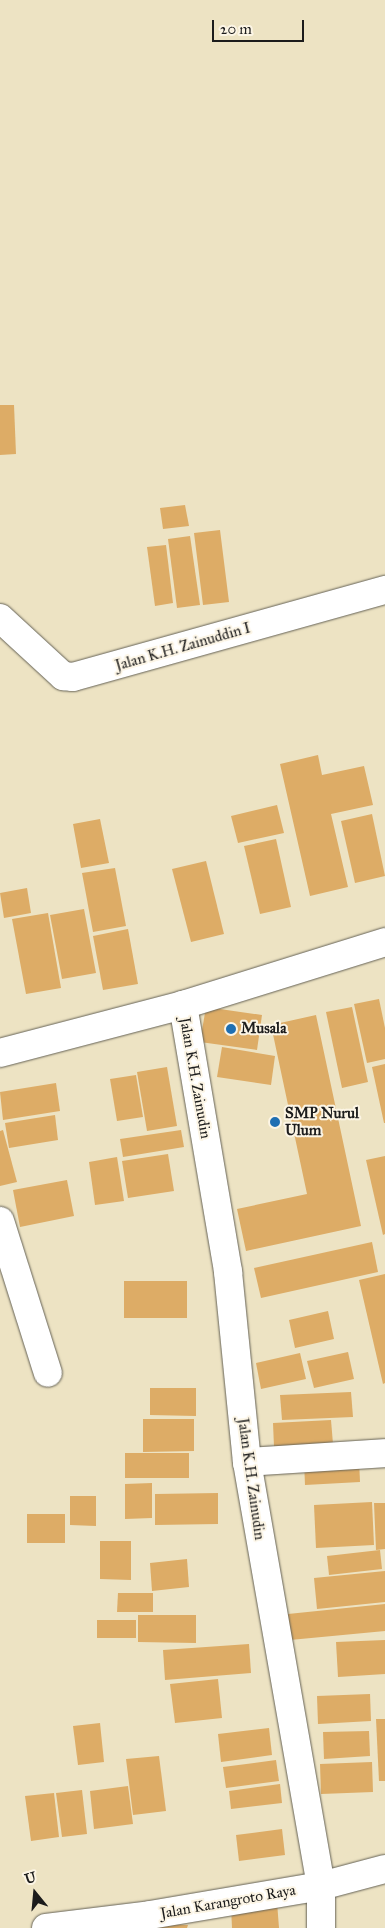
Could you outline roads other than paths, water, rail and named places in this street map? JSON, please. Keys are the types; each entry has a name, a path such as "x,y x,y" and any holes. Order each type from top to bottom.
{"street":[{"name":"Jalan K.H. Zainuddin I","path":"0,618 63,676 73,677 385,590"},
{"path":"0,1053 183,1005 385,942"},
{"name":"Jalan K.H. Zainudin","path":"183,1005 228,1272 246,1462 320,1886 321,1928"},
{"path":"0,1221 48,1373"},
{"path":"246,1462 385,1453"},
{"path":"320,1886 385,1869"},
{"name":"Jalan Karangroto Raya","path":"59,1927 150,1921 320,1886"}],"place":[{"name":"Musala","path":"231,1029"},
{"name":"SMP Nurul Ulum","path":"275,1122"}]}
